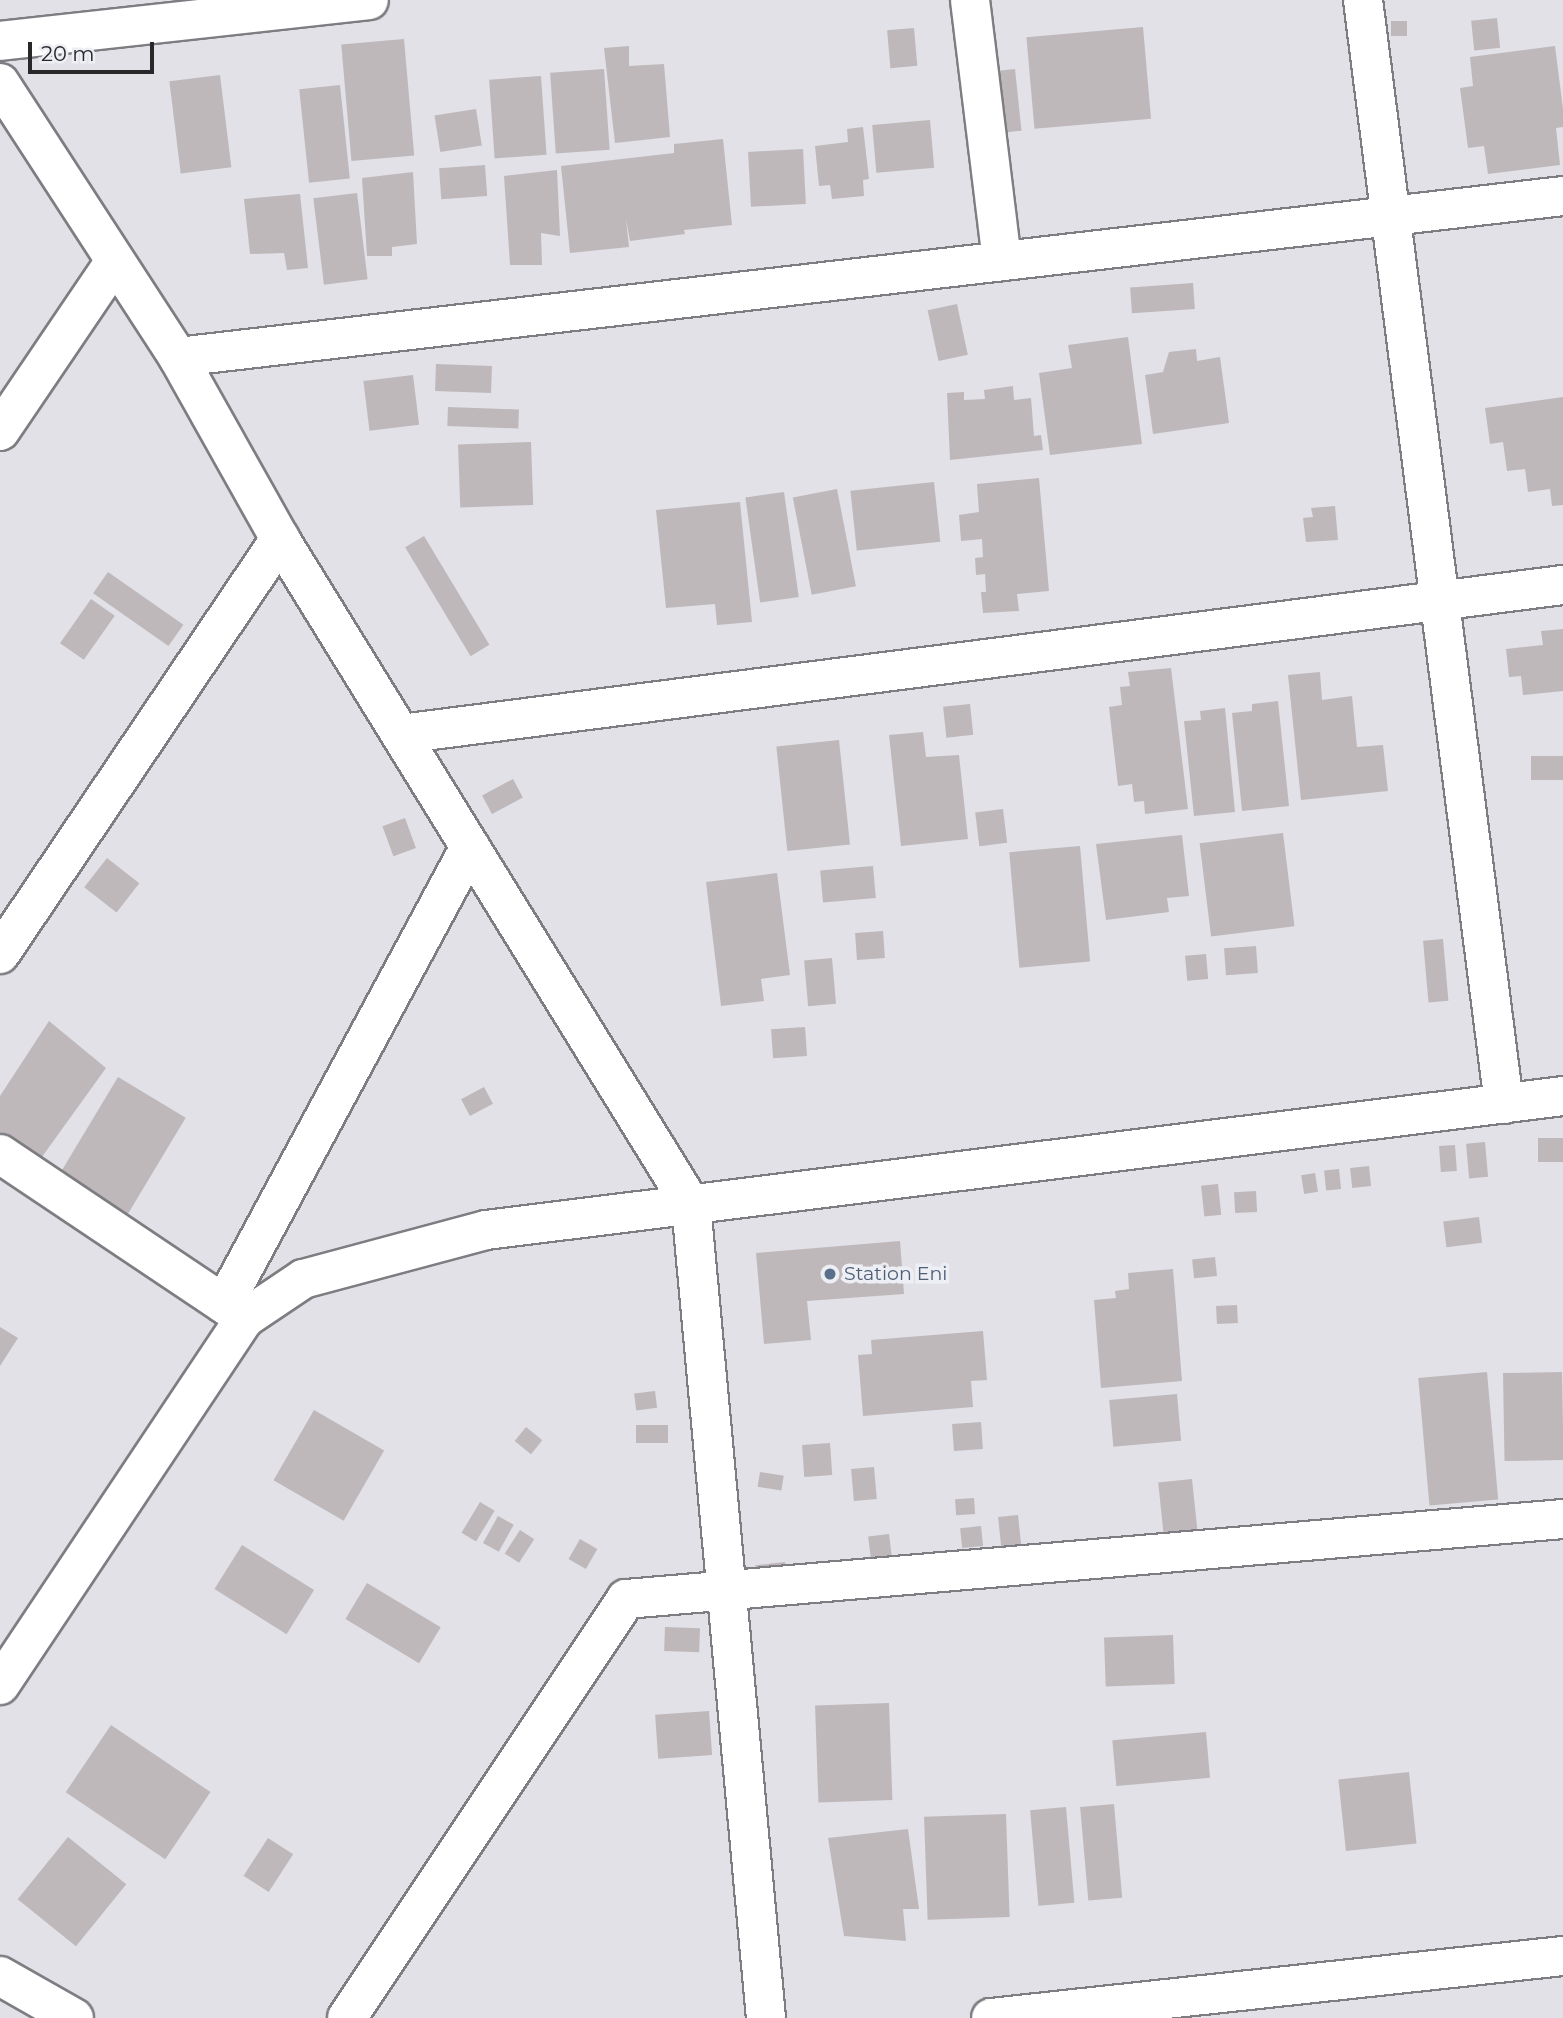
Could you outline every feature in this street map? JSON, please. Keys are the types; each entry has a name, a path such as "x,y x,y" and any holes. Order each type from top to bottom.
{"street":[{"path":"0,41 369,0"},
{"path":"970,0 1002,261"},
{"path":"1363,0 1504,1104"},
{"path":"0,83 178,357 280,539 691,1205 766,2018"},
{"path":"178,357 1563,196"},
{"path":"0,431 115,261"},
{"path":"0,954 280,539"},
{"path":"401,734 1563,585"},
{"path":"0,1685 234,1311 470,847"},
{"path":"234,1311 303,1279 486,1230 1563,1096"},
{"path":"0,1154 234,1311"},
{"path":"347,2018 626,1599 1563,1519"},
{"path":"991,2018 1563,1956"},
{"path":"0,1976 74,2018"}],"building":[{"path":"1497,18 1500,48 1474,51 1471,21"},
{"path":"1391,21 1407,21 1407,36 1391,36"},
{"path":"1143,27 1151,119 1034,129 1026,37"},
{"path":"914,28 917,66 890,68 887,30"},
{"path":"404,39 414,156 351,161 341,44"},
{"path":"629,46 629,66 664,64 670,137 615,143 604,48"},
{"path":"1555,46 1563,109 1563,127 1556,128 1560,165 1488,174 1484,146 1468,148 1460,88 1473,86 1470,57"},
{"path":"604,69 610,150 556,154 550,73"},
{"path":"1015,69 1021,131 996,133 989,72"},
{"path":"220,75 231,167 181,174 169,81"},
{"path":"541,76 547,155 495,158 489,80"},
{"path":"340,85 350,178 309,183 299,89"},
{"path":"476,109 482,146 440,152 435,116"},
{"path":"930,120 934,168 876,173 872,125"},
{"path":"863,127 869,179 863,180 864,196 832,199 830,185 819,186 815,146 848,142 847,129"},
{"path":"723,139 732,225 684,230 685,234 630,241 626,219 629,247 570,253 561,166 674,153 674,144"},
{"path":"803,149 806,204 751,207 748,152"},
{"path":"485,165 487,196 441,199 439,168"},
{"path":"557,170 560,236 541,233 542,265 510,265 504,176"},
{"path":"413,172 417,244 392,247 392,256 367,256 362,178"},
{"path":"357,193 368,279 324,285 313,198"},
{"path":"300,194 308,268 287,270 284,253 250,254 244,199"},
{"path":"1193,283 1195,309 1132,313 1130,287"},
{"path":"957,304 968,355 938,361 928,310"},
{"path":"1128,337 1142,444 1050,455 1039,373 1072,368 1068,345"},
{"path":"1196,349 1197,361 1220,357 1229,423 1153,434 1145,375 1163,372 1169,352"},
{"path":"436,364 492,366 491,393 435,391"},
{"path":"413,375 419,425 369,431 363,381"},
{"path":"1013,386 1014,400 1031,398 1034,436 1041,435 1043,450 950,460 947,393 964,392 964,400 985,399 984,390"},
{"path":"1563,397 1563,505 1552,506 1550,489 1528,492 1525,469 1507,471 1503,442 1490,444 1485,408"},
{"path":"448,407 519,409 518,428 447,426"},
{"path":"531,442 533,505 460,508 458,445"},
{"path":"1039,478 1049,591 1017,594 1019,611 983,613 981,592 986,592 985,574 976,575 975,558 983,557 982,539 961,541 959,515 979,512 977,484"},
{"path":"934,482 940,542 857,550 850,491"},
{"path":"837,489 856,586 812,595 793,498"},
{"path":"784,492 799,597 760,602 745,497"},
{"path":"740,502 752,622 717,625 715,604 666,608 656,510"},
{"path":"1335,506 1338,540 1306,542 1303,518 1313,517 1311,508"},
{"path":"424,536 489,645 471,656 405,547"},
{"path":"108,572 183,625 168,646 93,593"},
{"path":"91,599 115,616 84,660 60,643"},
{"path":"1563,629 1563,691 1523,695 1521,676 1509,677 1506,649 1543,645 1541,631"},
{"path":"1171,668 1188,809 1145,814 1144,801 1134,802 1132,784 1118,786 1109,707 1122,705 1120,687 1130,686 1128,672"},
{"path":"1320,672 1322,700 1352,696 1357,747 1383,745 1388,791 1301,800 1288,675"},
{"path":"1278,701 1289,806 1242,811 1232,713 1252,711 1252,704"},
{"path":"970,704 973,735 946,738 943,707"},
{"path":"1225,708 1235,812 1194,816 1184,721 1201,720 1200,711"},
{"path":"923,732 926,757 959,755 968,839 901,846 889,735"},
{"path":"839,740 850,844 787,851 776,747"},
{"path":"1531,756 1563,756 1563,780 1531,780"},
{"path":"513,779 523,798 492,814 482,795"},
{"path":"1003,809 1007,843 979,846 975,812"},
{"path":"405,818 416,848 393,856 382,826"},
{"path":"1283,833 1294,926 1211,937 1200,843"},
{"path":"1182,835 1189,896 1167,898 1169,912 1106,920 1096,844"},
{"path":"1080,846 1090,962 1019,968 1009,852"},
{"path":"107,858 139,883 117,912 84,887"},
{"path":"873,866 876,898 823,902 820,871"},
{"path":"777,873 790,975 761,979 764,1001 721,1006 706,882"},
{"path":"883,931 885,958 857,960 855,933"},
{"path":"1443,939 1448,1001 1428,1003 1423,941"},
{"path":"1256,946 1258,973 1226,975 1224,948"},
{"path":"1206,954 1208,979 1187,981 1185,956"},
{"path":"832,958 836,1004 808,1006 804,960"},
{"path":"49,1021 106,1068 39,1161 0,1133 0,1096"},
{"path":"805,1027 807,1056 773,1058 771,1029"},
{"path":"118,1077 186,1118 126,1216 59,1176"},
{"path":"484,1087 493,1104 470,1116 461,1099"},
{"path":"1538,1138 1563,1138 1563,1162 1538,1162"},
{"path":"1485,1142 1488,1177 1469,1179 1466,1144"},
{"path":"1455,1145 1457,1171 1441,1172 1439,1146"},
{"path":"1369,1166 1371,1186 1352,1188 1350,1168"},
{"path":"1339,1169 1341,1189 1326,1190 1324,1171"},
{"path":"1315,1173 1318,1192 1304,1194 1301,1175"},
{"path":"1218,1184 1221,1215 1204,1217 1201,1186"},
{"path":"1256,1191 1257,1212 1235,1213 1234,1192"},
{"path":"1479,1217 1482,1243 1446,1247 1443,1221"},
{"path":"900,1241 904,1294 807,1301 811,1340 764,1344 756,1253"},
{"path":"1215,1257 1217,1276 1194,1278 1192,1259"},
{"path":"1173,1269 1182,1381 1101,1388 1094,1300 1116,1298 1115,1291 1129,1289 1128,1273"},
{"path":"1237,1305 1238,1323 1217,1324 1216,1306"},
{"path":"0,1327 18,1338 0,1366"},
{"path":"983,1331 987,1380 971,1381 973,1407 863,1416 858,1355 872,1354 871,1340"},
{"path":"1487,1372 1498,1500 1429,1506 1418,1378"},
{"path":"1562,1372 1563,1460 1505,1461 1503,1373"},
{"path":"655,1391 657,1408 636,1410 634,1394"},
{"path":"1177,1394 1181,1441 1113,1447 1109,1400"},
{"path":"314,1410 384,1450 344,1521 273,1480"},
{"path":"981,1422 983,1449 954,1451 952,1424"},
{"path":"636,1425 668,1425 668,1443 636,1443"},
{"path":"526,1427 542,1440 531,1454 515,1441"},
{"path":"830,1443 832,1475 804,1477 802,1445"},
{"path":"874,1467 877,1499 854,1501 851,1469"},
{"path":"760,1472 784,1476 781,1491 758,1487"},
{"path":"1192,1479 1198,1532 1164,1535 1158,1483"},
{"path":"974,1498 975,1514 956,1515 955,1499"},
{"path":"480,1502 495,1511 476,1542 461,1533"},
{"path":"1018,1515 1022,1552 1002,1554 998,1517"},
{"path":"498,1516 514,1525 499,1552 483,1543"},
{"path":"981,1526 983,1546 962,1548 960,1528"},
{"path":"520,1530 534,1539 519,1563 505,1553"},
{"path":"889,1534 892,1559 871,1561 868,1537"},
{"path":"580,1539 597,1549 586,1569 568,1559"},
{"path":"242,1545 314,1590 287,1634 214,1589"},
{"path":"785,1562 787,1582 757,1585 755,1565"},
{"path":"367,1583 441,1627 419,1663 345,1619"},
{"path":"665,1627 700,1628 699,1652 664,1651"},
{"path":"1173,1635 1175,1684 1106,1686 1104,1637"},
{"path":"889,1703 892,1800 818,1803 815,1706"},
{"path":"709,1711 712,1755 658,1759 655,1715"},
{"path":"111,1725 210,1792 165,1859 66,1792"},
{"path":"1206,1732 1210,1778 1116,1786 1112,1740"},
{"path":"1409,1772 1417,1844 1346,1851 1338,1779"},
{"path":"1114,1804 1122,1898 1088,1901 1080,1807"},
{"path":"1066,1807 1074,1903 1039,1906 1030,1810"},
{"path":"1006,1814 1010,1917 928,1920 924,1817"},
{"path":"908,1829 919,1909 903,1909 906,1941 844,1936 828,1838"},
{"path":"68,1837 126,1884 76,1946 18,1899"},
{"path":"268,1838 293,1854 269,1892 243,1876"}],"place":[{"name":"Station Eni","path":"830,1274"}]}
